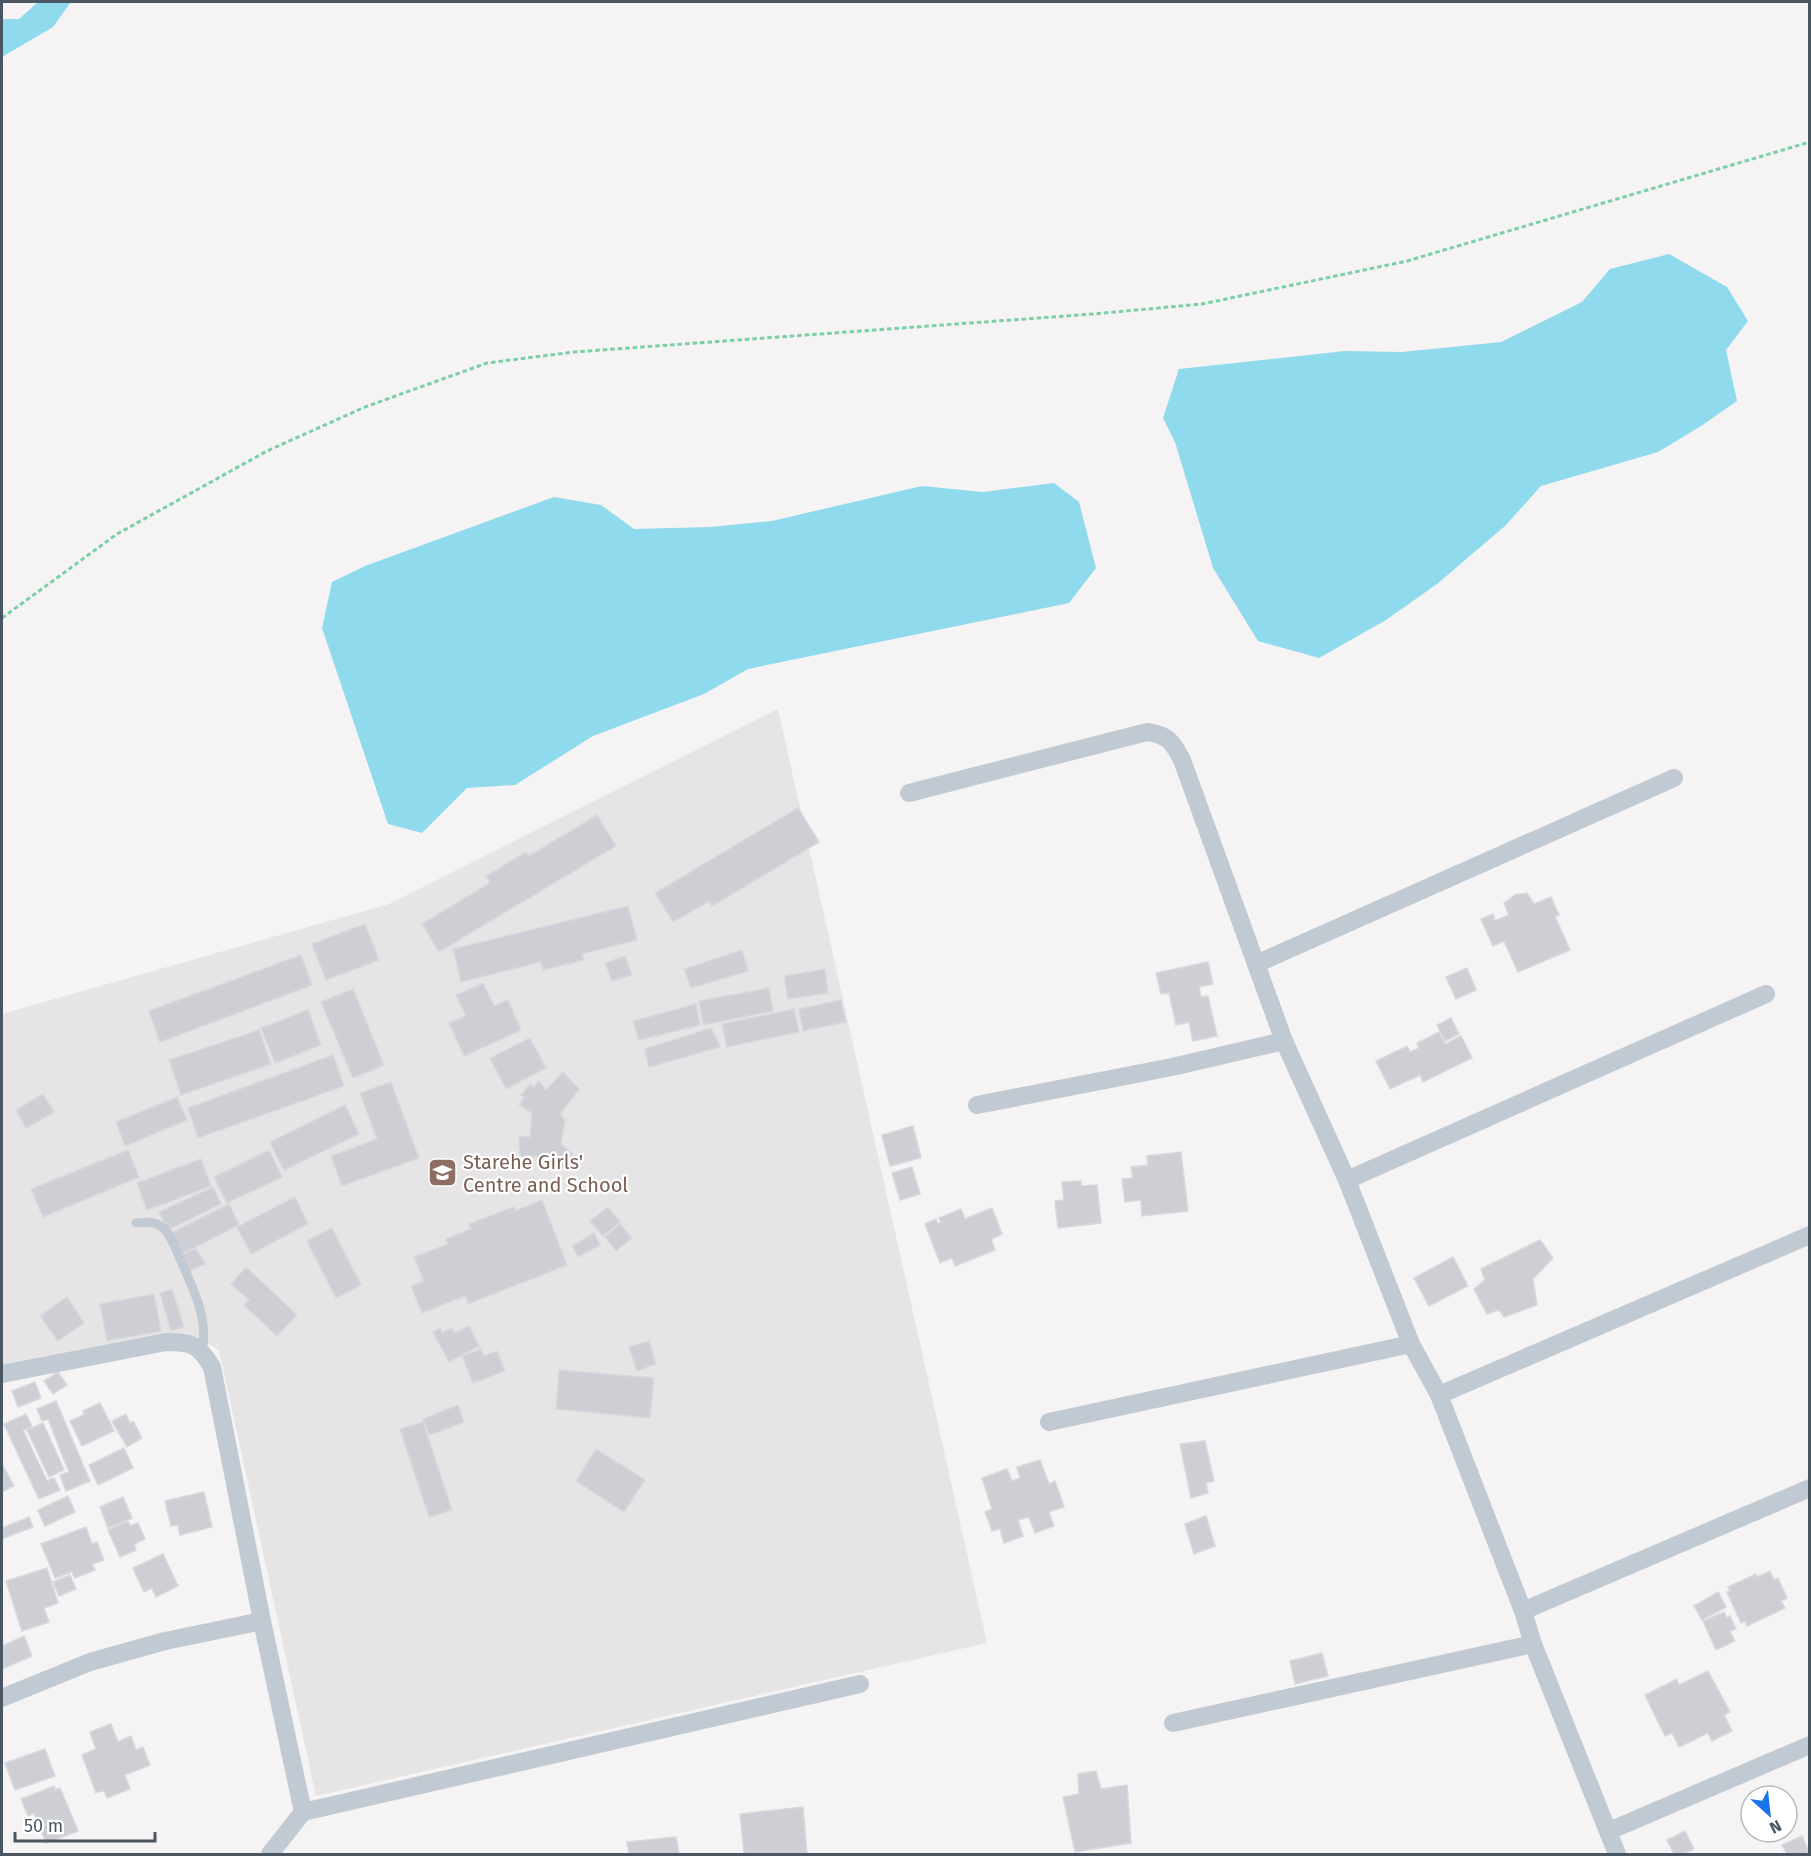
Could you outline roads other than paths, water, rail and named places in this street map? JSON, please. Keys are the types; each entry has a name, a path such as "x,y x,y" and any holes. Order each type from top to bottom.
{"street":[{"path":"909,793 1147,732 1162,734 1173,744 1182,760 1284,1041 1347,1180 1411,1344 1439,1395 1533,1644 1617,1854"},
{"path":"1256,964 1674,778"},
{"path":"1347,1180 1766,994"},
{"path":"977,1105 1172,1067 1284,1041"},
{"path":"1439,1395 1809,1235"},
{"path":"2,1374 166,1342 186,1342 202,1351 212,1367 262,1621 303,1812"},
{"path":"1049,1422 1411,1344"},
{"path":"1522,1611 1809,1488"},
{"path":"2,1698 90,1662 165,1641 262,1621"},
{"path":"1173,1723 1533,1644"},
{"path":"270,1854 303,1812 860,1684"},
{"path":"1609,1831 1809,1745"}],"lane":[{"path":"136,1223 150,1221 162,1227 171,1239 198,1301 203,1333 202,1351"}],"water":[{"path":"38,2 71,2 53,27 2,57 2,19 19,19"},
{"path":"1669,254 1727,287 1748,321 1726,350 1737,401 1658,452 1541,486 1505,526 1437,584 1386,620 1319,658 1258,641 1213,568 1175,442 1163,418 1179,369 1345,351 1402,352 1501,342 1582,302 1610,269"},
{"path":"1054,483 1079,502 1096,568 1069,603 748,669 704,694 593,736 515,785 467,788 422,833 388,824 322,628 332,582 365,566 554,497 601,505 634,529 710,527 772,521 922,486 983,492"}],"place":[{"name":"Starehe Girls' Centre and School","path":"442,1173"}]}
